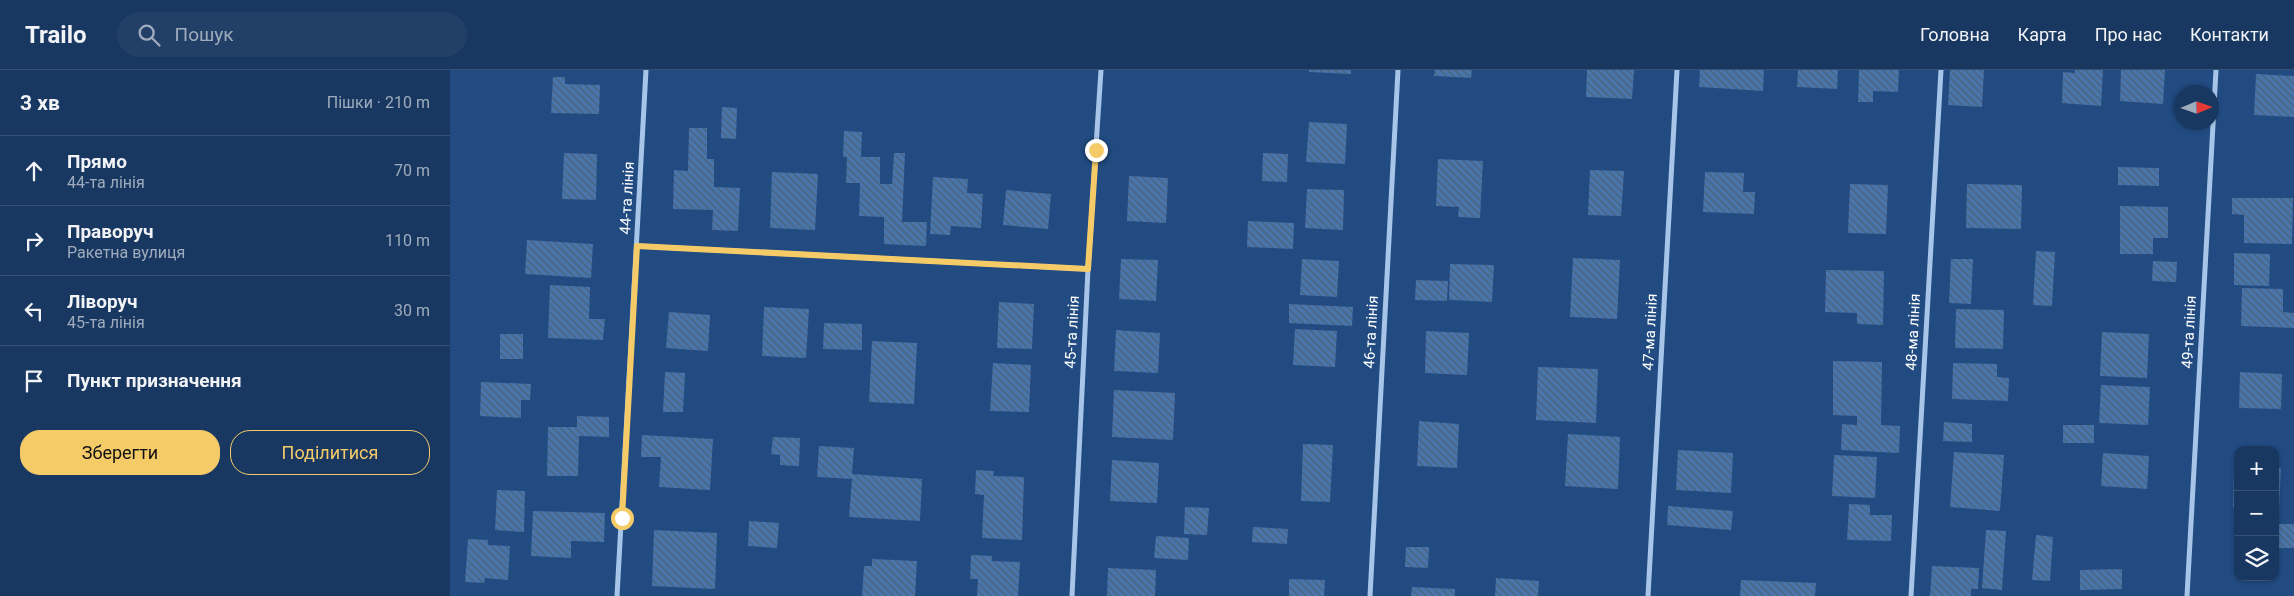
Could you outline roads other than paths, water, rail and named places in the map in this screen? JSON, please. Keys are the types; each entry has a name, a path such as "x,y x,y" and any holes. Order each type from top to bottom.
{"street":[{"name":"44-та лінія","path":"617,596 646,70"},
{"name":"45-та лінія","path":"1072,596 1088,269 1101,70"},
{"name":"46-та лінія","path":"1370,596 1398,70"},
{"name":"47-ма лінія","path":"1648,596 1677,70"},
{"name":"48-ма лінія","path":"1911,596 1940,70"},
{"name":"49-та лінія","path":"2187,596 2216,70"},
{"path":"637,246 1088,269"}]}
